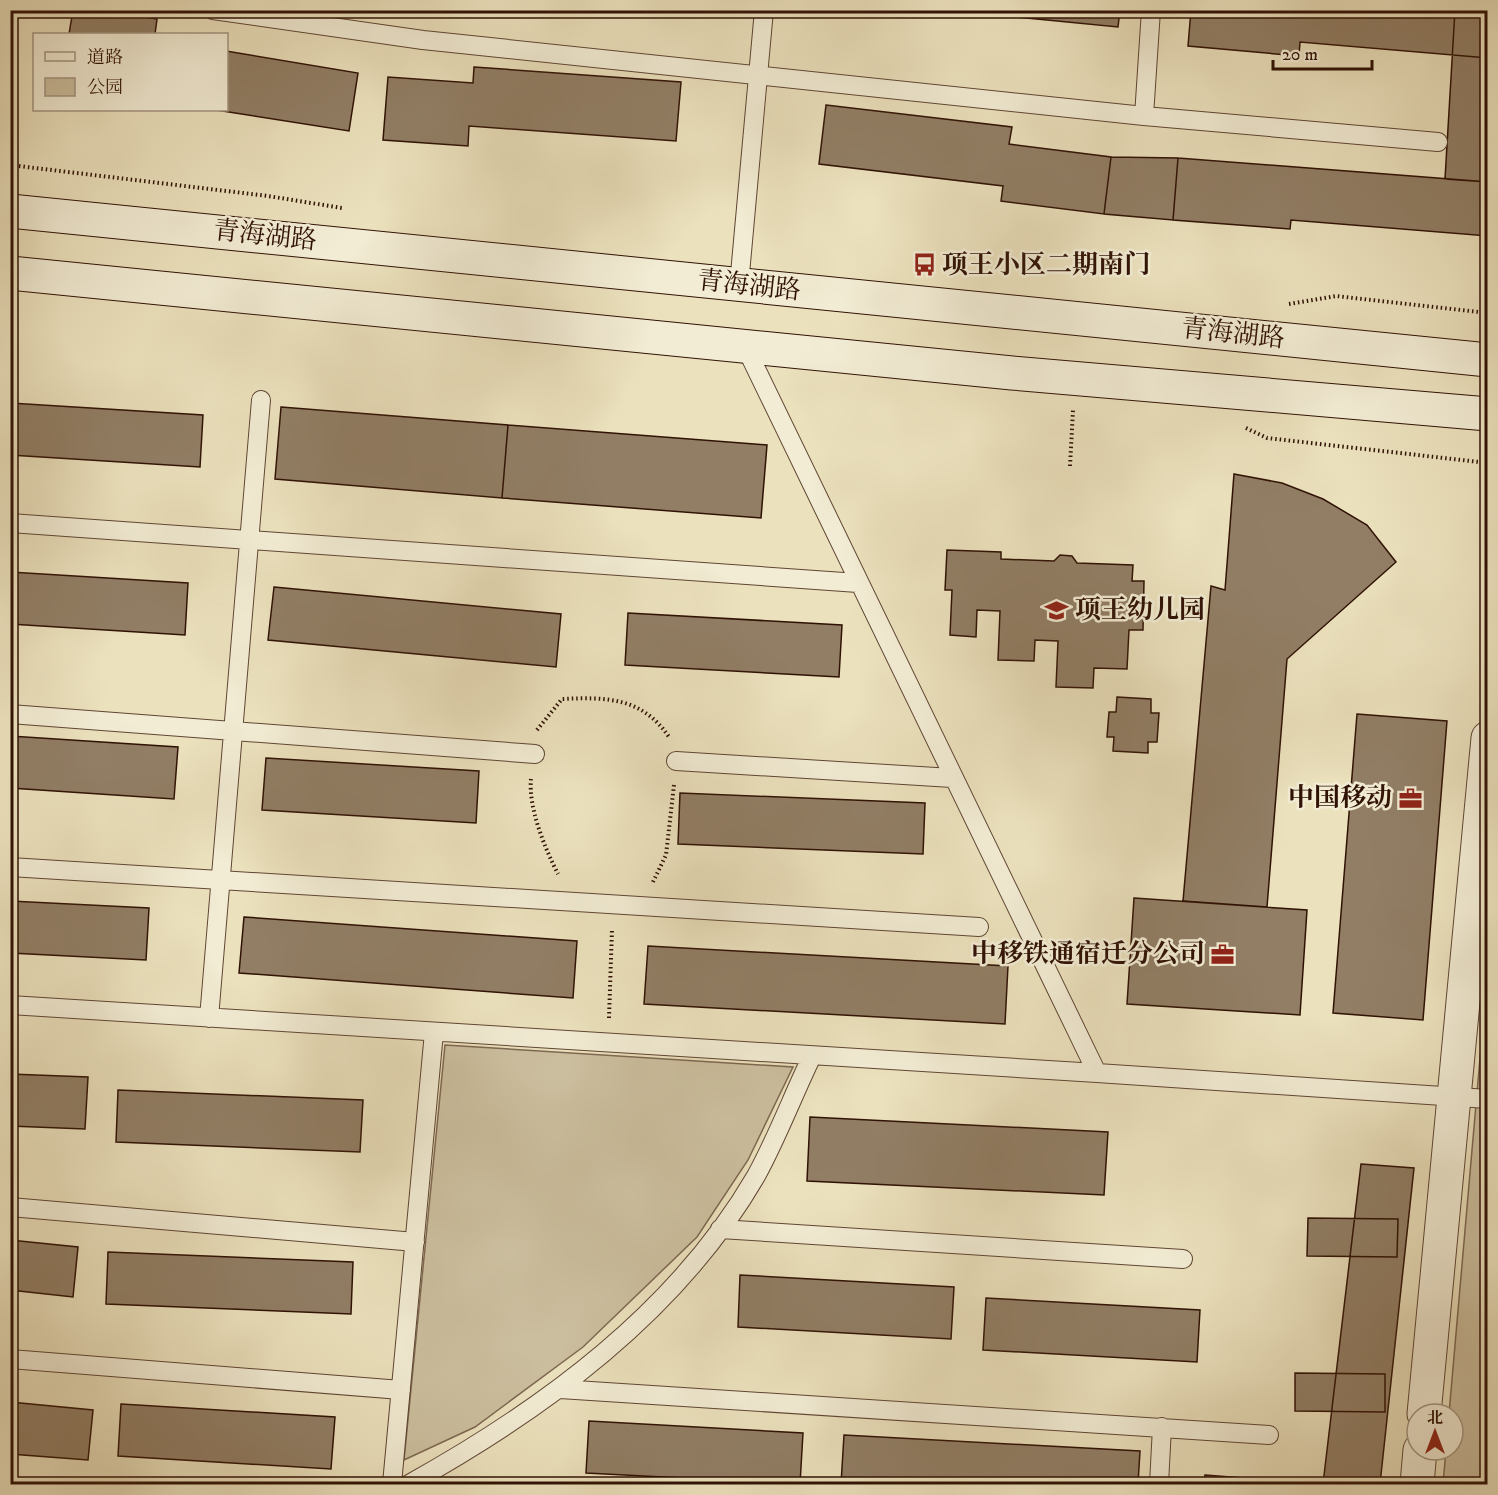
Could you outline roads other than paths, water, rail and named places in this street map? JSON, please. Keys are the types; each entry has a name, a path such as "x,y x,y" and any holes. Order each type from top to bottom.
{"main road":[{"name":"青海湖路","path":"10,211 1488,360"},
{"path":"10,273 746,346 1488,414"},
{"path":"1425,1402 1488,738"},
{"path":"1417,1485 1419,1462"}],"lane":[{"path":"213,10 423,40 758,73 1143,116 1438,142"},
{"path":"739,285 764,10"},
{"path":"1143,116 1151,10"},
{"path":"746,346 952,778 1097,1073"},
{"path":"209,1018 261,400"},
{"path":"10,523 858,583"},
{"path":"10,714 534,754"},
{"path":"676,761 952,778"},
{"path":"10,867 979,927"},
{"path":"10,1005 1488,1099"},
{"path":"392,1485 434,1032"},
{"path":"409,1485 463,1454 560,1389 639,1322 706,1250 756,1175 812,1056"},
{"path":"10,1207 415,1242"},
{"path":"720,1229 1183,1259"},
{"path":"10,1359 401,1390"},
{"path":"560,1389 1269,1435"},
{"path":"1159,1485 1162,1427"}],"place":[{"name":"项王小区二期南门","path":"924,265"},
{"name":"项王幼儿园","path":"1057,610"},
{"name":"中国移动","path":"1410,798"},
{"name":"中移铁通宿迁分公司","path":"1223,954"}]}
